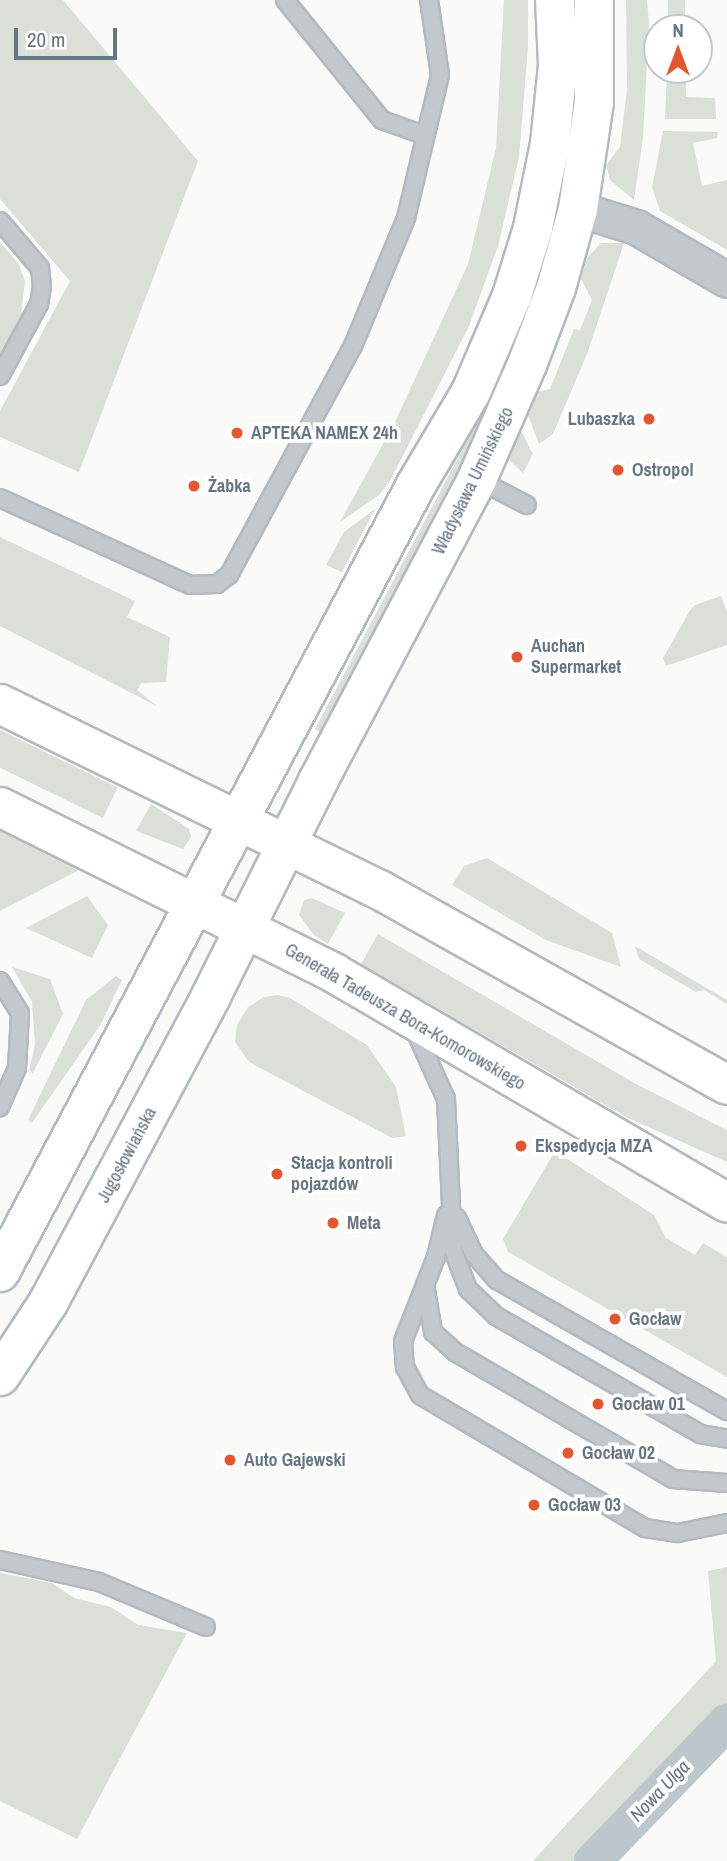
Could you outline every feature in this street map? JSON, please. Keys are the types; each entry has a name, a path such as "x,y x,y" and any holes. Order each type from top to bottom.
{"street":[{"path":"0,1272 192,902 239,820 416,485 471,392 512,296 533,228 550,145 558,65 555,0"},
{"name":"Władysława Umińskiego","path":"245,929 286,842 477,479 556,288 578,208 594,102 594,0"},
{"path":"578,208 636,227 727,280"},
{"path":"0,704 286,842 409,906 727,1085"},
{"name":"Generała Tadeusza Bora-Komorowskiego","path":"0,807 245,929 404,1014 727,1203"},
{"name":"Jugosłowiańska","path":"0,1376 48,1303 245,929"}],"lane":[{"path":"285,0 382,120 424,135"},
{"path":"0,498 190,585 217,584 229,575 357,337 406,218 440,75 429,0"},
{"path":"0,221 40,268 42,286 39,304 0,376"},
{"path":"477,479 527,505"},
{"path":"0,981 20,1013 17,1068 0,1107"},
{"path":"404,1014 425,1047 446,1099 449,1181 457,1266 468,1289 487,1310 699,1434 727,1439"},
{"path":"449,1181 443,1227 427,1281 403,1341 405,1367 420,1395 645,1528 678,1534 727,1523"},
{"path":"449,1181 466,1242 497,1280 727,1411"},
{"path":"427,1281 426,1307 433,1332 456,1352 673,1479 727,1483"},
{"path":"0,1560 99,1583 206,1628"}],"shaded area":[{"path":"0,0 63,0 198,161 79,472 0,437 0,411 70,281 0,199"},
{"path":"504,0 528,0 528,47 519,157 498,246 469,326 390,481 379,495 340,522 395,422 468,264 496,148"},
{"path":"585,0 567,212 493,410 323,734 315,729 487,403 533,299 569,159"},
{"path":"626,0 647,0 648,14 643,14 643,84 646,84 643,138 634,200 610,180 606,165 620,147 627,90"},
{"path":"668,0 685,0 685,14 668,14"},
{"path":"666,84 686,84 686,97 715,98 716,119 665,119"},
{"path":"663,131 718,132 717,138 693,143 702,186 727,180 727,250 660,211 652,187"},
{"path":"0,242 19,264 25,281 21,315 0,356"},
{"path":"601,243 624,243 587,354 553,434 539,444 526,410 533,393 550,389 574,329 580,330 592,300 581,279 587,258"},
{"path":"520,429 533,454 523,473 511,462 507,448"},
{"path":"375,509 342,572 326,565 344,532"},
{"path":"0,537 135,601 127,617 170,637 166,682 141,683 137,690 157,706 0,626"},
{"path":"721,596 727,612 727,645 666,666 663,658 689,612 695,605"},
{"path":"0,730 118,787 103,818 0,768"},
{"path":"151,804 189,829 191,837 183,849 136,831"},
{"path":"0,831 79,870 0,911"},
{"path":"487,858 612,933 621,967 546,940 452,885 464,866"},
{"path":"87,896 108,925 92,958 26,928"},
{"path":"312,898 345,913 328,944 314,935 299,915 304,900"},
{"path":"378,934 636,1084 727,1130 727,1162 628,1118 361,964"},
{"path":"635,946 727,1000 727,1004 704,990 696,992 639,959"},
{"path":"12,967 50,979 63,1014 33,1073 29,1071 35,1044 32,1002"},
{"path":"116,976 122,980 101,1024 32,1123 28,1120 86,1000"},
{"path":"278,995 290,998 367,1045 396,1087 406,1136 392,1138 249,1062 235,1042 237,1025 248,1007 264,997"},
{"path":"555,1151 654,1215 666,1238 695,1255 703,1243 727,1257 727,1377 508,1252 503,1239"},
{"path":"727,1567 727,1709 580,1861 533,1861 716,1661 708,1571"},
{"path":"0,1573 52,1583 74,1598 111,1607 138,1625 187,1633 77,1839 0,1801"}],"waterway":[{"name":"Nowa Ulga","path":"592,1861 727,1721"}],"place":[{"name":"Lubaszka","path":"649,419"},
{"name":"APTEKA NAMEX 24h","path":"237,433"},
{"name":"Ostropol","path":"618,470"},
{"name":"Żabka","path":"194,486"},
{"name":"Auchan Supermarket","path":"517,657"},
{"name":"Ekspedycja MZA","path":"521,1146"},
{"name":"Stacja kontroli pojazdów","path":"277,1174"},
{"name":"Meta","path":"333,1223"},
{"name":"Gocław","path":"615,1319"},
{"name":"Gocław 01","path":"598,1404"},
{"name":"Gocław 02","path":"568,1453"},
{"name":"Auto Gajewski","path":"230,1460"},
{"name":"Gocław 03","path":"534,1505"}]}
